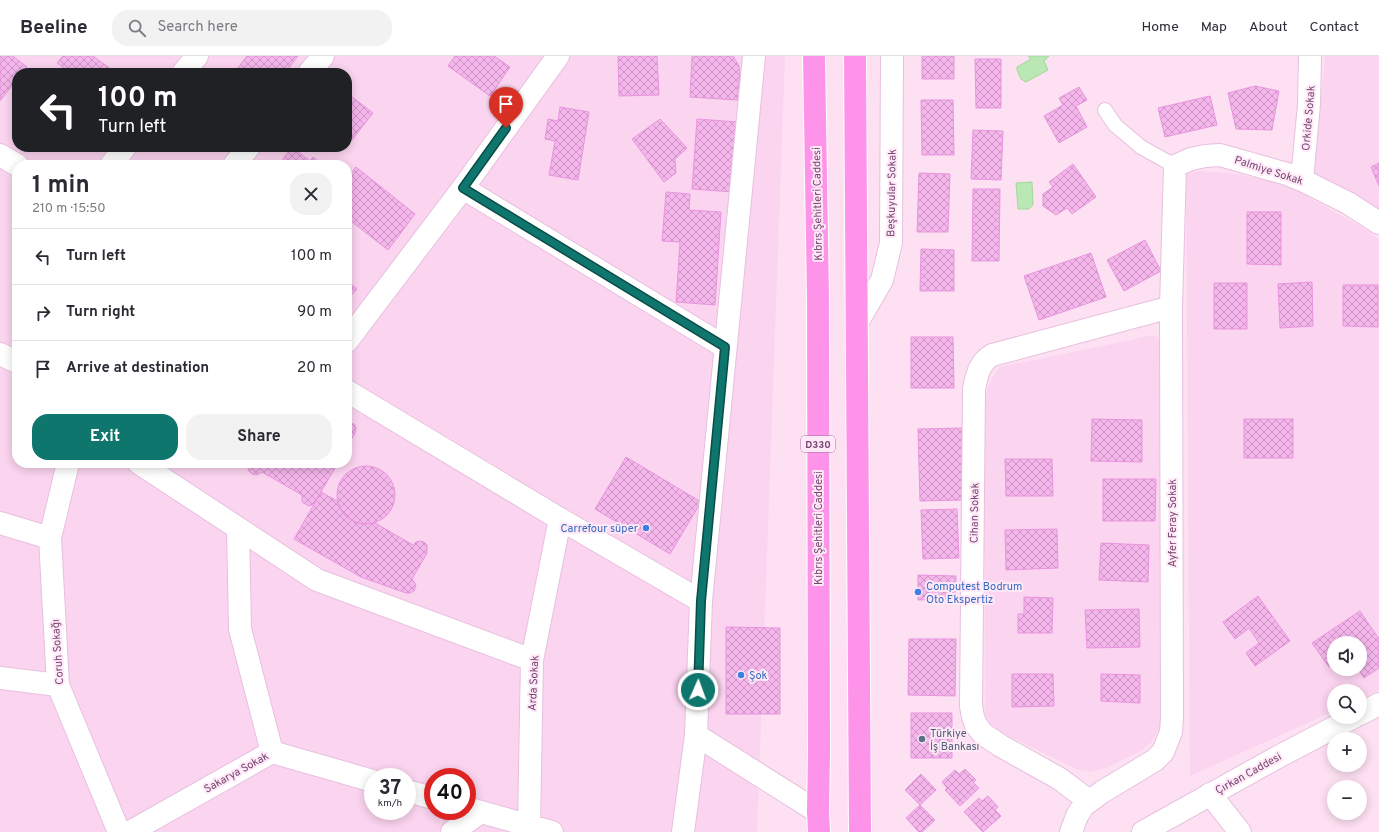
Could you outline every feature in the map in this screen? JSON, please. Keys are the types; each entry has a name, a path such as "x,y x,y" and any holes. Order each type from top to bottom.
{"highway":[{"name":"Kıbrıs Şehitleri Caddesi","path":"814,56 818,298 819,822"},
{"path":"855,56 860,832"}],"street":[{"path":"187,68 196,56"},
{"path":"313,68 323,56"},
{"path":"352,333 463,188 558,56"},
{"path":"683,832 696,735 701,601 754,56"},
{"name":"Beşkuyular Sokak","path":"857,323 882,280 891,243 892,56"},
{"name":"Orkide Sokak","path":"1302,180 1311,80 1310,56"},
{"path":"115,160 121,152"},
{"path":"238,160 245,152"},
{"path":"0,155 12,162"},
{"name":"Palmiye Sokak","path":"1174,166 1191,159 1220,155 1287,174 1302,180 1348,203 1379,223"},
{"name":"Ayfer Feray Sokak","path":"1071,832 1077,816 1083,806 1155,760 1163,752 1171,732 1171,306 1174,166"},
{"path":"463,188 725,347"},
{"name":"Cihan Sokak","path":"1089,801 1060,779 1001,746 983,734 976,725 973,717 971,706 974,389 977,373 987,359 992,356 1171,306"},
{"path":"0,354 12,360"},
{"path":"352,394 560,519 701,601"},
{"name":"Coruh Sokağı","path":"67,468 50,538 58,685 119,832"},
{"path":"147,468 317,580 532,660"},
{"name":"Arda Sokak","path":"529,826 532,660 560,519"},
{"path":"0,523 50,538"},
{"path":"238,528 240,629 272,752"},
{"path":"0,678 58,685"},
{"path":"1367,710 1379,704"},
{"name":"Çırkan Caddesi","path":"1143,832 1210,794 1341,724"},
{"path":"696,735 819,822"},
{"name":"Sakarya Sokak","path":"130,832 272,752 364,778"},
{"path":"1210,794 1240,832"},
{"path":"476,811 552,832"},
{"path":"452,832 464,820"}],"lane":[{"path":"1105,110 1115,125 1141,148 1174,166"}],"shaded area":[{"path":"0,56 785,56 757,832 0,832"},
{"path":"1028,56 1049,56 1044,61 1048,70 1026,82 1021,79 1017,67 1031,59"},
{"path":"1325,56 1379,56 1379,215 1314,173"},
{"path":"1201,171 1237,174 1265,180 1298,191 1370,232 1379,240 1379,690 1367,696 1367,684 1327,684 1327,714 1190,776 1186,174"},
{"path":"1032,182 1033,205 1029,209 1018,209 1016,183"},
{"path":"1154,335 1163,342 1161,724 1151,743 1139,752 1106,768 1090,772 1078,770 999,731 990,724 985,713 984,406 988,387 992,378 1000,367"}],"building":[{"path":"0,56 13,56 27,67 12,68 12,85 0,101"},
{"path":"63,56 93,56 109,68 64,68 57,63"},
{"path":"247,56 298,56 289,68 238,68"},
{"path":"455,56 494,56 510,67 490,96 448,66"},
{"path":"618,56 657,56 659,95 619,96"},
{"path":"692,56 733,56 739,66 740,74 737,100 690,97"},
{"path":"922,56 954,56 954,79 922,79"},
{"path":"975,59 1001,59 1001,108 976,108"},
{"path":"1255,86 1279,91 1272,130 1236,129 1228,93"},
{"path":"1079,87 1087,100 1076,106 1087,127 1059,143 1044,116 1063,105 1059,98"},
{"path":"1210,96 1217,125 1165,137 1158,108"},
{"path":"352,97 373,113 352,140"},
{"path":"921,100 953,100 954,155 922,155"},
{"path":"560,107 589,112 578,180 549,175 555,141 545,139 548,119 558,121"},
{"path":"660,119 687,148 675,159 676,173 664,182 632,139"},
{"path":"697,119 738,122 733,192 692,189"},
{"path":"973,130 1003,131 1001,180 971,179"},
{"path":"288,152 298,152 309,160 282,160"},
{"path":"1379,163 1379,186 1371,167"},
{"path":"1073,164 1096,197 1072,214 1067,208 1056,215 1043,206 1043,194 1053,187 1049,182"},
{"path":"356,167 415,214 388,250 352,222 352,172"},
{"path":"919,173 950,174 948,232 917,232"},
{"path":"973,189 1000,189 999,261 972,261"},
{"path":"666,192 690,194 689,210 721,212 715,305 676,302 680,242 662,241"},
{"path":"1247,212 1281,212 1281,265 1247,264"},
{"path":"1145,240 1161,271 1124,291 1107,260"},
{"path":"921,249 954,250 954,291 920,291"},
{"path":"1091,253 1106,297 1039,320 1024,276"},
{"path":"1312,282 1313,326 1280,328 1278,284"},
{"path":"1214,283 1247,283 1247,329 1214,329"},
{"path":"352,285 357,289 352,294"},
{"path":"1343,285 1378,285 1378,327 1343,326"},
{"path":"911,337 953,337 954,388 911,388"},
{"path":"1092,419 1142,420 1142,462 1091,461"},
{"path":"1244,419 1293,419 1293,458 1244,458"},
{"path":"352,424 354,424 356,428 352,438"},
{"path":"962,428 964,500 920,501 918,429"},
{"path":"626,457 701,502 670,554 595,509"},
{"path":"1005,459 1052,459 1053,496 1006,496"},
{"path":"366,466 377,468 390,479 393,484 395,495 393,506 382,519 377,522 366,524 355,522 342,511 339,506 337,495 339,484 350,471 355,468"},
{"path":"248,468 335,468 315,502 309,506 302,502 302,495 262,472 257,475 252,474 248,470"},
{"path":"1103,479 1156,479 1155,521 1103,521"},
{"path":"321,492 337,501 343,513 355,522 363,524 375,523 413,545 420,541 427,545 427,553 412,579 416,585 414,591 406,593 361,577 294,539"},
{"path":"957,509 959,558 923,559 921,510"},
{"path":"1057,529 1058,568 1006,570 1005,530"},
{"path":"1101,543 1149,545 1148,582 1099,580"},
{"path":"918,575 956,576 955,599 918,600"},
{"path":"1258,596 1290,641 1255,666 1246,653 1259,643 1249,628 1235,639 1223,622"},
{"path":"1024,597 1053,598 1052,633 1018,633 1018,614 1024,614"},
{"path":"1139,609 1140,647 1087,648 1085,610"},
{"path":"1360,611 1379,639 1379,668 1367,676 1367,636 1327,636 1327,664 1312,643"},
{"path":"726,627 780,628 780,714 726,714"},
{"path":"909,639 956,639 955,696 908,695"},
{"path":"1012,674 1053,674 1054,706 1012,707"},
{"path":"1101,674 1140,675 1140,703 1101,701"},
{"path":"911,713 952,713 952,758 911,758"},
{"path":"965,769 976,780 973,782 979,788 960,806 945,790 947,788 942,782 955,770 959,774"},
{"path":"921,774 936,790 920,805 905,790"},
{"path":"988,796 998,807 995,810 1001,816 983,832 964,812 979,798 982,801"},
{"path":"920,805 935,820 922,832 919,832 906,818"}],"place":[{"name":"Carrefour süper","path":"646,528"},
{"name":"Computest Bodrum Oto Ekspertiz","path":"918,592"},
{"name":"Şok","path":"741,675"},
{"name":"Türkiye İş Bankası","path":"922,739"}],"route":[{"path":"506,128 463,188 725,347 701,601 698,690"}]}
